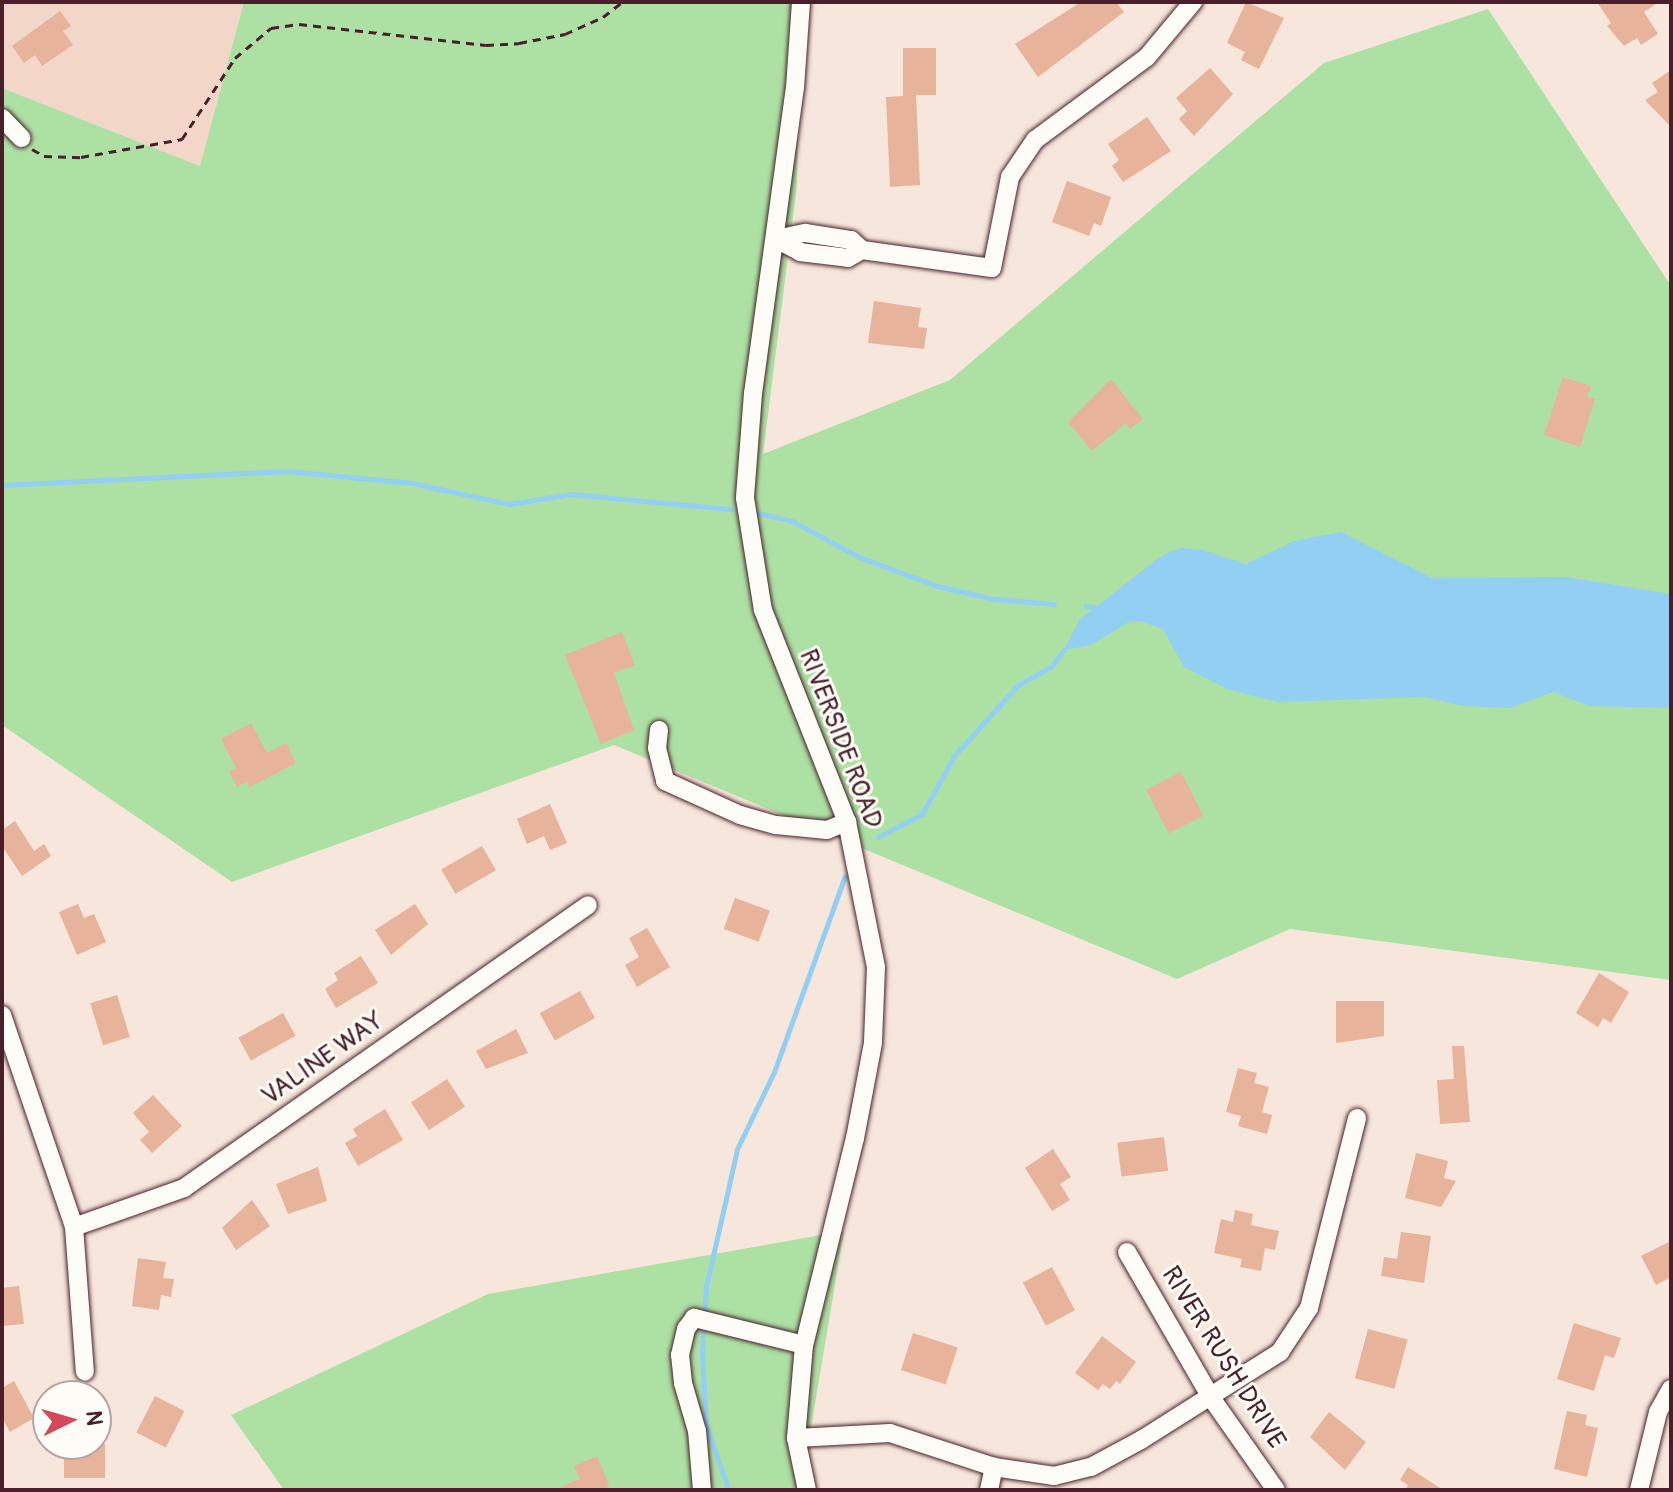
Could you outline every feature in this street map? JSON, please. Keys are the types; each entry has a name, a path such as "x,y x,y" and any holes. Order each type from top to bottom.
{"street":[{"name":"RIVERSIDE ROAD","path":"801,2 776,239 753,393 745,498 754,573 763,610 847,822 876,967 873,1043 804,1345 796,1438 807,1490"},
{"path":"776,239 800,252 848,258 862,250 992,268 1010,177 1035,140 1147,57 1193,2"},
{"path":"2,118 21,138"},
{"path":"659,730 657,748 665,781 740,815 776,825 827,830 847,822"},
{"name":"VALINE WAY","path":"74,1227 184,1188 588,905"},
{"path":"2,1015 74,1227 85,1372"},
{"path":"796,1438 890,1433 994,1467 1054,1476 1091,1467 1212,1399 1280,1352 1309,1308 1357,1118"},
{"name":"RIVER RUSH DRIVE","path":"1127,1252 1212,1399 1276,1490"},
{"path":"702,1490 697,1431 680,1355 686,1329 694,1318 804,1345"},
{"path":"1639,1490 1658,1412 1671,1389"},
{"path":"989,1490 994,1467"}],"path":[{"path":"21,138 35,152 59,158 182,139 235,58 271,28 299,24 486,45 519,43 565,34 603,17 622,2"}],"shaded area":[{"path":"2,2 244,2 200,166 2,88"}],"green space":[{"path":"244,2 800,2 797,185 763,454 950,380 1324,63 1488,9 1671,286 1671,980 1290,929 1177,979 614,745 232,882 2,725 2,88 200,166"},
{"path":"844,1231 804,1469 812,1490 284,1490 231,1415 488,1294"}],"water":[{"path":"1341,532 1432,578 1567,577 1671,594 1671,708 1589,706 1553,692 1510,708 1463,706 1424,697 1278,702 1227,689 1184,667 1163,629 1140,621 1129,622 1091,645 1064,650 1080,619 1164,554 1182,548 1202,550 1246,564 1294,541"}],"building":[{"path":"1081,2 1116,2 1124,12 1038,77 1015,44"},
{"path":"1246,2 1284,18 1259,69 1241,60 1245,52 1227,43"},
{"path":"1597,2 1659,2 1644,12 1658,34 1641,45 1637,38 1624,46 1607,26 1611,23"},
{"path":"60,11 71,26 63,31 73,45 42,66 35,55 24,63 12,46"},
{"path":"903,48 936,48 936,95 916,95 920,185 890,187 886,97 903,96"},
{"path":"1210,68 1233,94 1194,136 1179,119 1187,111 1176,98"},
{"path":"1671,70 1671,127 1645,100 1658,92 1652,83"},
{"path":"1147,117 1171,151 1123,182 1112,166 1119,160 1108,144"},
{"path":"1067,181 1111,197 1101,226 1094,223 1089,236 1052,222"},
{"path":"874,301 921,308 918,327 927,328 924,349 868,343"},
{"path":"1563,377 1591,386 1587,397 1595,399 1580,447 1544,435"},
{"path":"1111,379 1143,419 1130,429 1126,423 1092,451 1068,422"},
{"path":"622,632 635,665 614,673 634,730 601,744 565,655"},
{"path":"251,723 267,753 286,743 296,763 250,787 247,781 237,787 229,771 236,768 221,739"},
{"path":"1181,772 1203,816 1168,833 1146,790"},
{"path":"550,804 567,843 550,850 544,836 527,844 517,819"},
{"path":"15,821 34,851 44,844 51,856 22,876 2,846 2,830"},
{"path":"482,846 496,870 455,894 441,870"},
{"path":"735,898 770,911 758,942 724,929"},
{"path":"78,904 84,918 94,914 106,942 77,955 59,912"},
{"path":"415,904 428,924 391,955 375,930"},
{"path":"647,928 670,967 637,987 625,965 639,957 629,938"},
{"path":"361,956 378,983 336,1008 325,989 338,980 334,973"},
{"path":"1599,973 1629,992 1611,1023 1603,1018 1598,1027 1576,1013"},
{"path":"580,991 595,1018 555,1040 540,1013"},
{"path":"117,995 130,1037 103,1045 90,1003"},
{"path":"1336,1001 1384,1001 1384,1036 1336,1043"},
{"path":"283,1013 296,1036 251,1060 238,1038"},
{"path":"516,1029 528,1053 486,1069 476,1051"},
{"path":"1452,1046 1464,1046 1470,1122 1440,1124 1437,1080 1454,1079"},
{"path":"1238,1068 1257,1073 1254,1083 1269,1087 1262,1112 1272,1115 1267,1134 1238,1126 1241,1116 1226,1112"},
{"path":"447,1079 465,1107 429,1130 411,1102"},
{"path":"153,1095 182,1126 152,1153 140,1140 149,1132 133,1113"},
{"path":"385,1109 403,1140 358,1166 345,1143 357,1136 353,1129"},
{"path":"1164,1137 1168,1171 1121,1176 1117,1143"},
{"path":"1053,1149 1071,1177 1060,1184 1070,1200 1052,1211 1025,1168"},
{"path":"1416,1153 1448,1161 1444,1178 1456,1181 1441,1207 1405,1198"},
{"path":"318,1167 327,1201 288,1214 276,1184"},
{"path":"252,1200 270,1226 236,1250 222,1228"},
{"path":"1235,1210 1253,1214 1251,1225 1279,1231 1275,1250 1265,1248 1261,1271 1240,1267 1242,1259 1214,1253 1221,1219 1233,1222"},
{"path":"1401,1232 1431,1236 1424,1283 1381,1276 1384,1257 1397,1259"},
{"path":"1671,1241 1671,1277 1656,1285 1641,1256"},
{"path":"138,1258 166,1262 163,1278 174,1279 171,1297 161,1295 159,1310 132,1306"},
{"path":"1052,1267 1075,1310 1046,1326 1023,1282"},
{"path":"19,1286 24,1324 2,1326 2,1288"},
{"path":"1574,1323 1621,1338 1614,1358 1605,1355 1594,1391 1557,1379"},
{"path":"1368,1329 1408,1340 1394,1389 1355,1378"},
{"path":"913,1333 958,1348 946,1385 901,1370"},
{"path":"1102,1336 1136,1362 1120,1384 1116,1381 1110,1389 1103,1384 1098,1390 1075,1373"},
{"path":"14,1381 32,1414 32,1419 10,1432 2,1418 2,1388"},
{"path":"155,1396 184,1411 166,1448 136,1433"},
{"path":"1567,1411 1587,1415 1585,1425 1598,1428 1587,1477 1554,1469"},
{"path":"1329,1412 1366,1442 1345,1470 1310,1437"},
{"path":"597,1456 609,1485 606,1490 553,1490 580,1479 574,1466"},
{"path":"64,1460 105,1460 105,1478 64,1478"},
{"path":"1408,1467 1443,1490 1405,1490 1408,1485 1400,1480"}],"waterway":[{"path":"2,485 288,471 412,483 509,504 571,494 731,509"},
{"path":"758,513 792,521 859,557 937,586 994,599 1054,604"},
{"path":"1086,606 1094,607"},
{"path":"878,837 922,814 954,756 1018,685 1051,667 1064,650"},
{"path":"729,1490 706,1426 702,1352 706,1287 737,1149 774,1072 845,876"}]}
